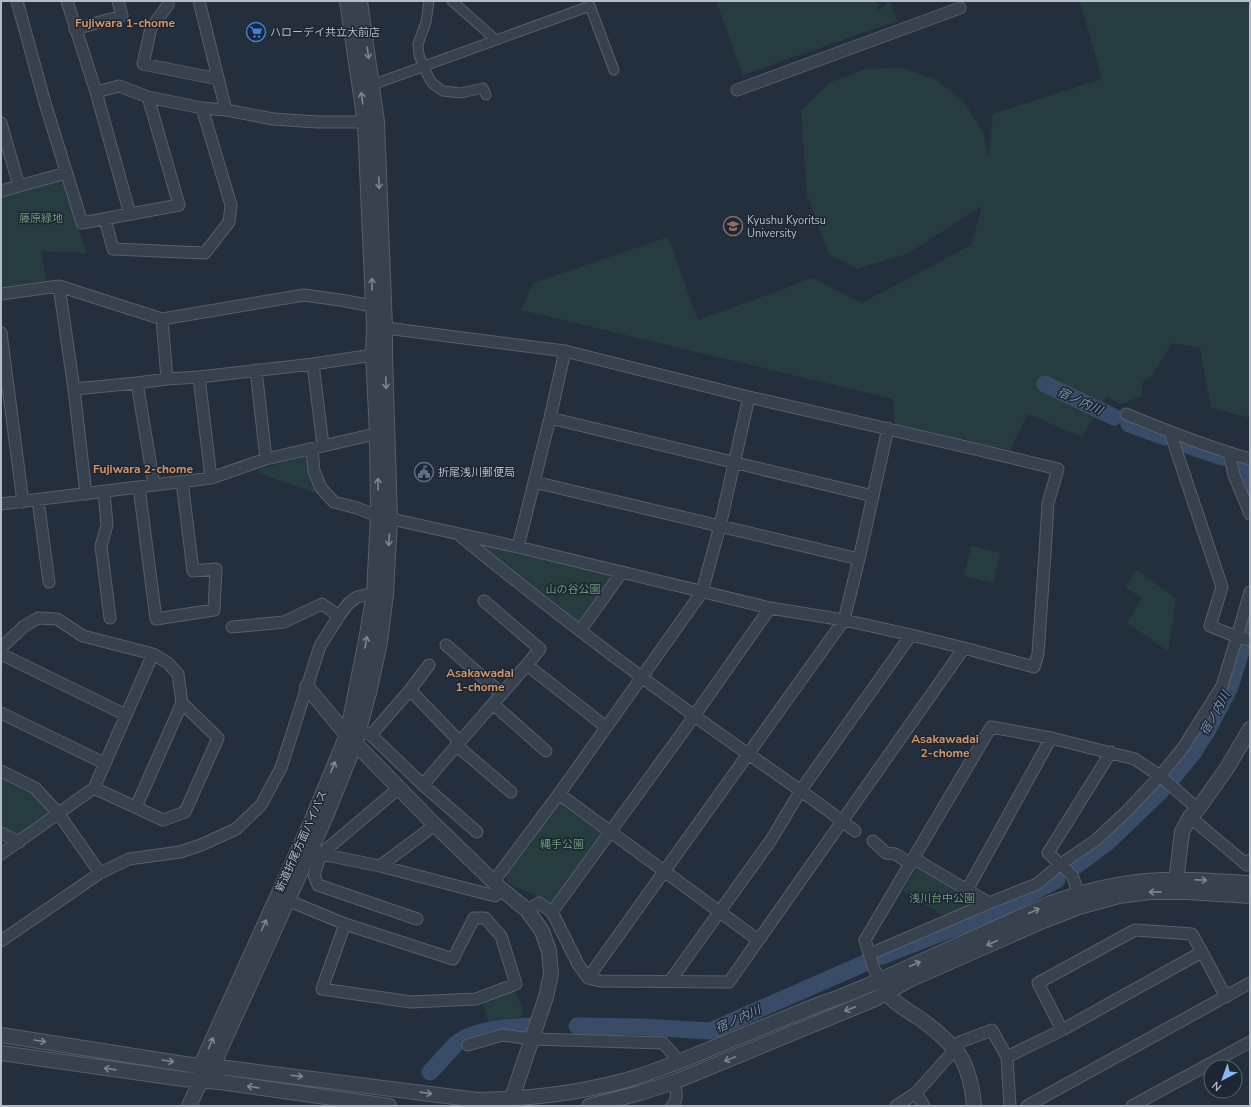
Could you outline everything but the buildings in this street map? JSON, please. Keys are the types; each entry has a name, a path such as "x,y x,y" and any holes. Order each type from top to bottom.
{"street":[{"path":"17,1 66,173 82,223 179,205 148,97"},
{"path":"67,1 96,92 130,214"},
{"path":"75,29 122,16 118,1"},
{"path":"168,1 168,5 151,28 143,64 218,79"},
{"path":"199,1 226,110"},
{"path":"347,1 371,122"},
{"path":"360,1 372,85 371,122"},
{"path":"429,1 426,22 418,44 419,55 432,83 443,91 461,93 483,88 486,95"},
{"path":"452,1 496,40"},
{"path":"372,85 590,6 614,70"},
{"path":"737,90 960,8"},
{"path":"96,92 119,86 148,97 202,108 226,110 273,119 318,122 371,122"},
{"path":"104,219 113,249 205,253 229,222 231,205 202,108"},
{"name":"新道折尾方面バイパス","path":"208,1066 311,822 358,736 366,640 380,594 384,517 379,355 380,327 371,122"},
{"path":"1,123 19,186"},
{"path":"1,191 66,173"},
{"path":"1,294 59,286 162,319 304,295 378,306"},
{"path":"59,286 74,389 86,494"},
{"path":"162,319 167,379"},
{"path":"313,364 317,448 314,471 321,488 334,502 384,517 518,547 770,608 844,620 911,635 1034,668 1038,654 1048,503 1058,469 888,428 749,397 565,351 380,327"},
{"path":"1,333 23,502"},
{"path":"518,547 565,351"},
{"path":"74,389 199,377 379,355"},
{"path":"256,370 266,459"},
{"path":"199,377 211,478"},
{"path":"137,383 154,485"},
{"path":"321,854 380,866 495,896 497,885 559,794 702,592 720,526 749,397"},
{"path":"1126,414 1170,432 1250,459"},
{"path":"550,418 873,496"},
{"path":"588,978 749,755 844,620 888,428"},
{"path":"1,504 211,478 266,459 382,432"},
{"path":"1170,432 1222,587 1210,626 1250,640"},
{"path":"1229,453 1234,475 1250,514"},
{"path":"139,487 156,619 214,610 216,569 193,571 182,481"},
{"path":"534,482 859,559"},
{"path":"104,492 107,525 101,546 110,618"},
{"path":"38,500 49,582"},
{"path":"457,533 580,631 642,678 749,755 801,790 855,831"},
{"path":"580,631 622,572"},
{"path":"870,954 1037,884 1061,864 1096,840 1127,811 1160,776 1183,748 1222,686 1238,637 1250,592"},
{"path":"1,941 100,872 129,859 180,852 201,845 236,829 261,805 281,768 320,646 348,604 357,597 380,594"},
{"path":"423,784 540,650 484,601"},
{"path":"232,627 284,622 322,604 340,616"},
{"path":"552,912 770,608"},
{"path":"1,648 23,627 38,618 57,619 83,636 153,654 168,663 178,674 182,703 136,807"},
{"path":"670,981 771,840 801,790 911,635"},
{"path":"446,645 502,694"},
{"path":"528,910 540,903 552,912 578,964 588,978 600,981 729,982 964,648"},
{"path":"1,654 126,715"},
{"path":"1,854 20,842 94,788 153,654"},
{"path":"189,1106 208,1066 220,1050 326,816 358,736 410,690 429,665"},
{"path":"527,665 606,728"},
{"path":"306,687 358,736 423,784 477,832"},
{"path":"410,690 458,743 511,792"},
{"path":"94,788 163,820 185,812 218,738 182,703"},
{"path":"493,704 546,751"},
{"path":"1,713 104,763"},
{"path":"974,1106 969,1080 962,1060 927,1023 886,993 874,969 865,940 991,727 1051,738 1135,758 1160,776 1194,813 1247,865 1250,860"},
{"path":"1176,886 1182,832 1227,768 1250,729"},
{"path":"358,736 398,788 497,885 528,910 542,932 549,951 550,974 546,997 509,1103"},
{"path":"966,890 1051,738"},
{"path":"1079,894 1072,875 1048,853 1111,752"},
{"path":"1,771 35,788 58,813 100,872"},
{"path":"398,788 321,854 314,875 318,885 417,919"},
{"path":"559,794 758,940"},
{"path":"380,866 435,825"},
{"path":"1,833 20,842"},
{"path":"873,841 886,853 895,854 912,861 989,903"},
{"path":"589,1106 640,1094 674,1082 874,999 916,977 1043,921 1079,907 1119,896 1149,892 1202,880 1250,883"},
{"path":"1,1035 191,1065 509,1103 601,1086 635,1077 680,1062 880,980 1051,903 1079,894 1128,883 1146,881 1250,896"},
{"path":"287,900 345,924 453,960 474,918 485,918 501,936 516,984 476,999 411,1002 322,989 345,924"},
{"path":"1062,1030 1038,983 1135,930 1192,934 1226,997"},
{"path":"1007,1057 1062,1030 1202,952"},
{"path":"1027,1106 1250,983"},
{"path":"896,1106 916,1093 960,1042 992,1030 1007,1057 1010,1106"},
{"path":"468,1045 502,1035 532,1039 663,1043 680,1062"},
{"path":"1132,1106 1250,1042"},
{"path":"1,1053 389,1106"},
{"path":"672,1106 675,1103 677,1094 674,1082"},
{"path":"916,1093 924,1106"}],"green space":[{"path":"716,1 878,1 875,2 876,4 879,4 877,8 879,10 887,4 886,1 890,1 897,21 743,75"},
{"path":"1080,1 1250,1 1250,418 1211,408 1200,348 1172,343 1153,375 1142,383 1142,396 1121,404 1106,397 1082,437 1028,414 1010,450 895,426 893,399 521,310 533,283 668,237 698,320 813,278 862,303 971,245 982,206 907,254 856,269 829,254 807,194 801,110 831,82 865,69 901,68 935,79 964,102 983,132 989,158 993,114 1102,79"},
{"name":"藤原緑地","path":"64,176 86,253 41,251 46,281 1,287 1,196"},
{"path":"308,456 310,476 319,494 260,474 259,469"},
{"name":"山の谷公園","path":"482,544 613,575 579,624 481,548"},
{"path":"971,546 1000,553 993,583 964,576"},
{"path":"1136,570 1176,598 1168,651 1127,623 1142,598 1125,587"},
{"path":"1,778 34,794 51,812 20,835 1,826"},
{"name":"縄手公園","path":"560,801 604,832 553,904 508,883 506,873"},
{"name":"浅川台中公園","path":"920,868 977,903 943,916 903,891 916,870"},
{"path":"514,989 523,1010 520,1021 489,1023 482,1002"}],"waterway":[{"name":"宿ノ内川","path":"1045,384 1114,417"},
{"name":"宿ノ内川","path":"1129,424 1165,437"},
{"name":"宿ノ内川","path":"1181,443 1222,457"},
{"name":"宿ノ内川","path":"1240,464 1250,492"},
{"name":"宿ノ内川","path":"1247,631 1250,621"},
{"name":"宿ノ内川","path":"1175,775 1193,753 1207,731 1230,687 1243,645"},
{"name":"宿ノ内川","path":"1077,865 1107,843 1161,791"},
{"name":"宿ノ内川","path":"882,956 995,912 1057,880"},
{"name":"宿ノ内川","path":"577,1026 643,1027 710,1031 865,963"},
{"name":"宿ノ内川","path":"430,1072 456,1044 471,1035 490,1030 528,1026"}],"place":[{"name":"ハローデイ共立大前店","path":"256,32"},
{"name":"Kyushu Kyoritsu University","path":"733,226"},
{"name":"折尾浅川郵便局","path":"424,472"}],"district":[{"name":"Fujiwara 1-chome","path":"125,23"},
{"name":"Fujiwara 2-chome","path":"143,469"},
{"name":"Asakawadai 1-chome","path":"480,680"},
{"name":"Asakawadai 2-chome","path":"945,746"}]}
